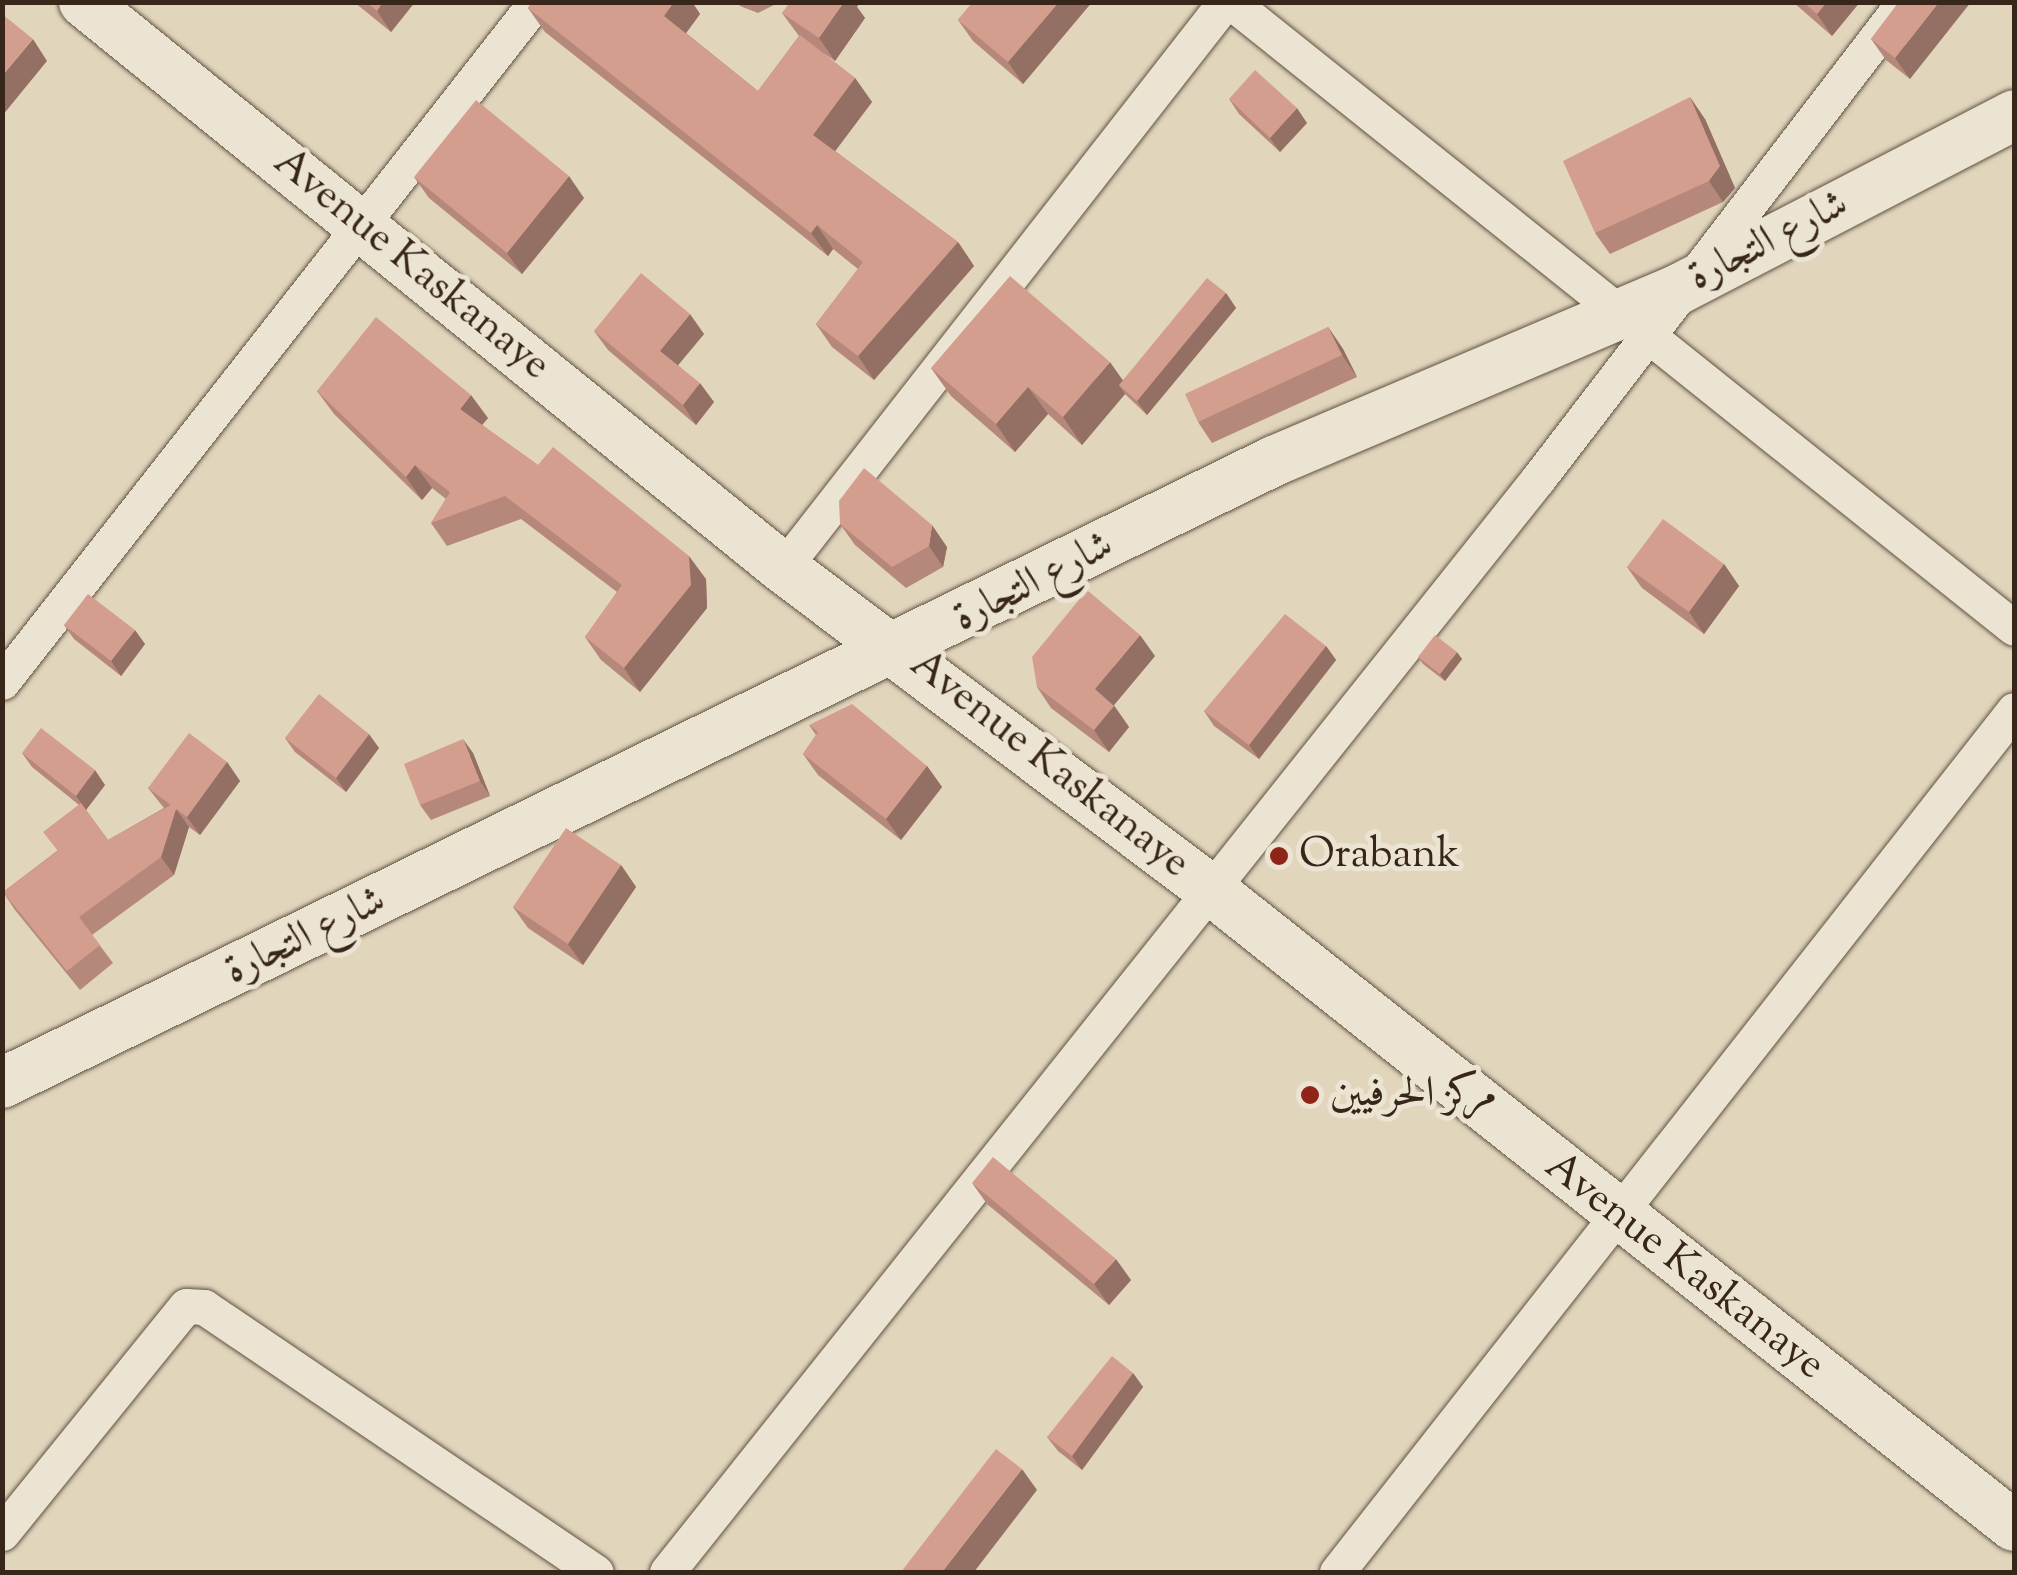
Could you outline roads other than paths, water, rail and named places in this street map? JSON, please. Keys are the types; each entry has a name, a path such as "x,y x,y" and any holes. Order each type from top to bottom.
{"street":[{"name":"Avenue Kaskanaye","path":"84,2 784,568 901,650 1211,890 1620,1218 2014,1526"},
{"path":"2,682 536,2"},
{"path":"784,568 1228,2 2014,628"},
{"path":"1678,290 1904,2"},
{"name":"شارع التجارة","path":"2,1083 901,650 1274,461 1632,326 1678,290 2014,114"},
{"path":"667,1572 1211,890 1632,326"},
{"path":"1337,1572 1620,1218 2014,710"},
{"path":"2,1533 186,1306 204,1307 596,1572"}],"place":[{"name":"Orabank","path":"1279,856"},
{"name":"مركز الحرفيين","path":"1310,1095"}]}
